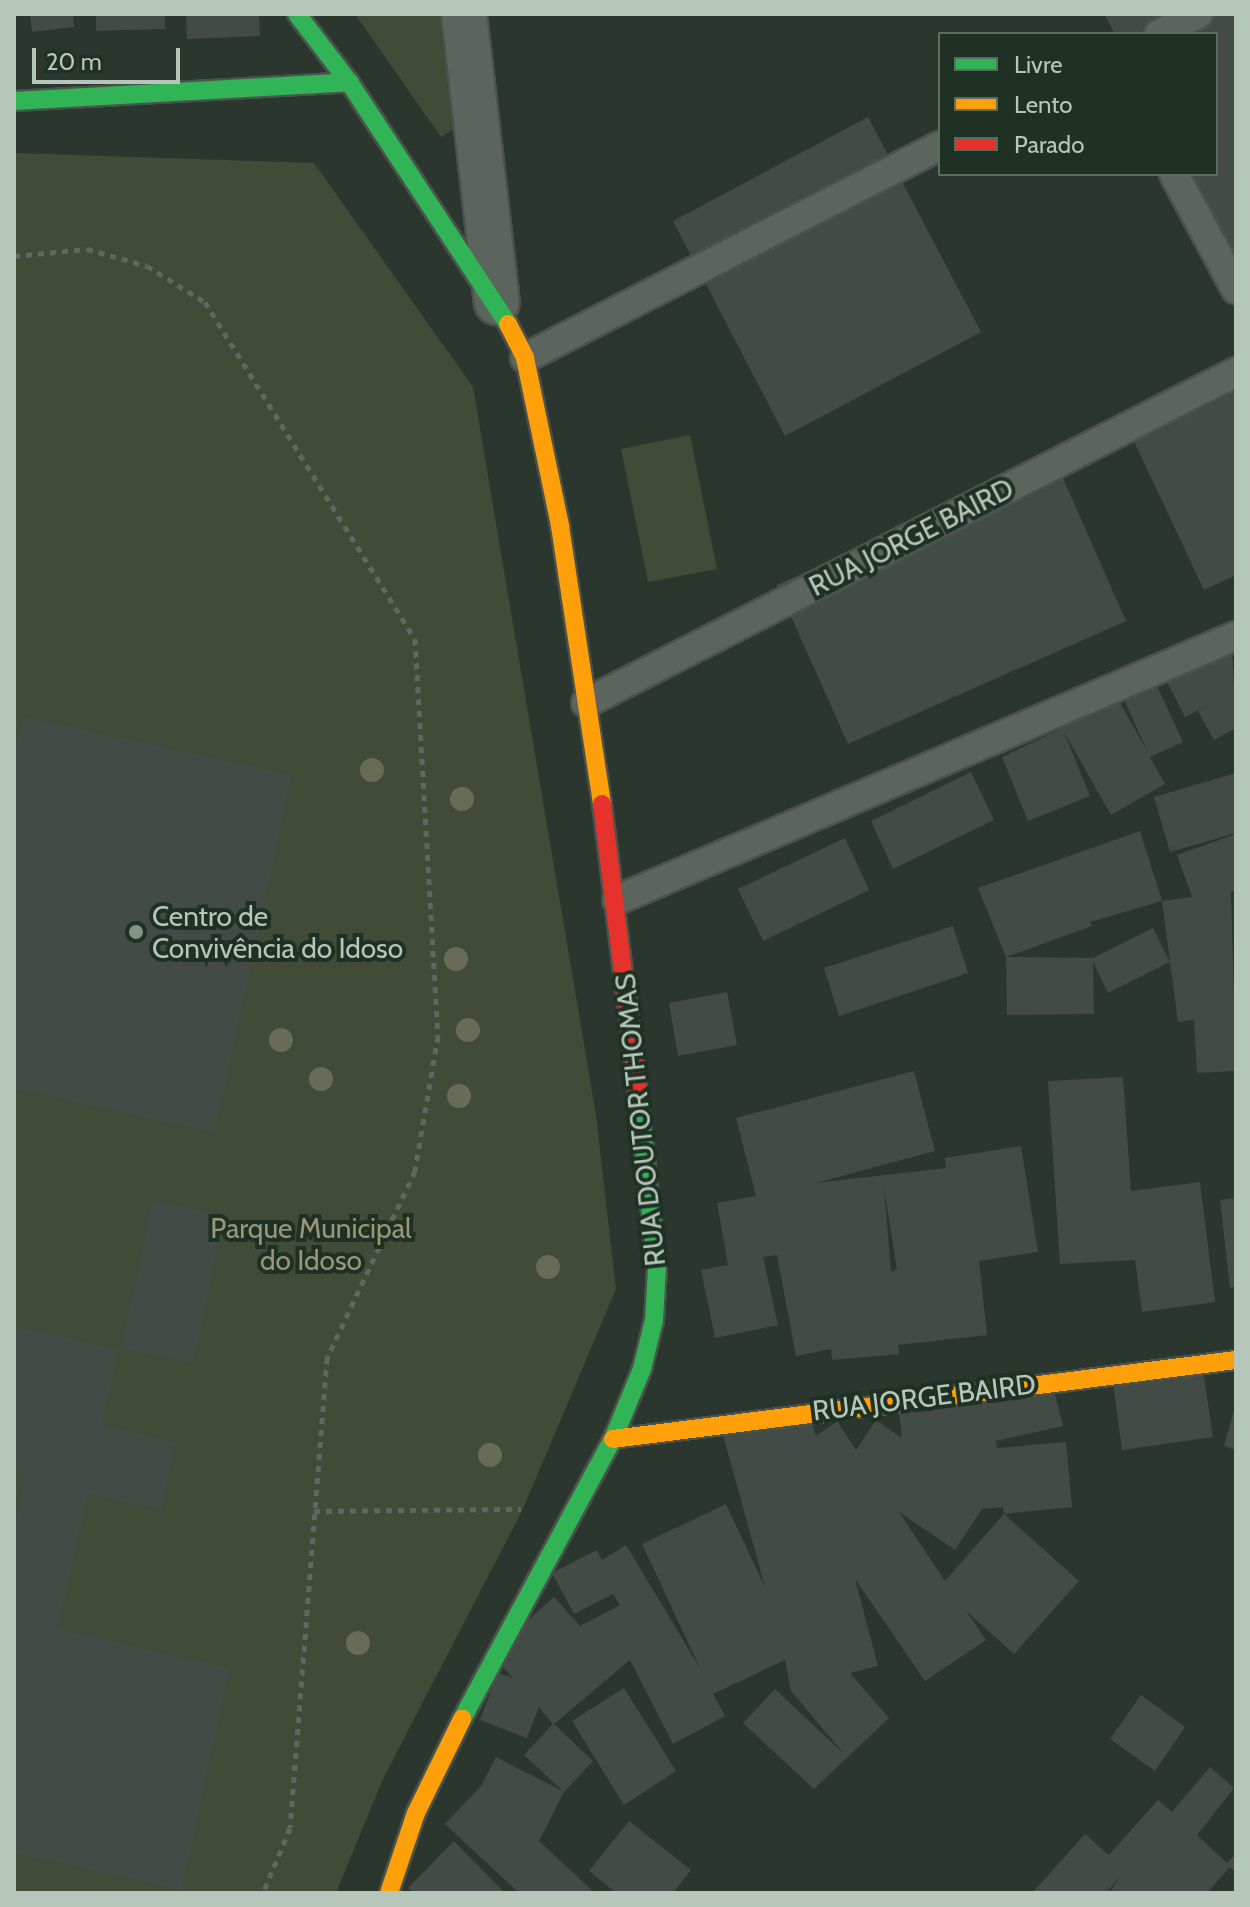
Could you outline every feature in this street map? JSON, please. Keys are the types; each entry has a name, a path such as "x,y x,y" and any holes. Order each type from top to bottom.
{"street":[{"name":"RUA DOUTOR THOMAS","path":"297,14 349,82 497,302 525,358 560,526 617,900 657,1268 654,1320 642,1369 613,1439 416,1813 389,1893"},
{"name":"RUA DOUTOR THOMAS","path":"464,14 497,302"},
{"path":"14,101 349,82"},
{"name":"RUA JORGE BAIRD","path":"613,1439 1236,1360"}],"lane":[{"path":"1163,32 1198,14"},
{"path":"525,358 938,147"},
{"path":"1175,176 1236,289"},
{"name":"RUA JORGE BAIRD","path":"586,703 1236,372"},
{"path":"617,900 1236,636"}],"path":[{"path":"14,256 87,249 147,266 205,302 415,639 438,1036 415,1171 327,1358 314,1511 306,1677 290,1828 263,1893"},
{"path":"314,1511 575,1509"}],"green space":[{"path":"355,14 446,14 464,122 441,137"},
{"name":"Parque Municipal do Idoso","path":"14,153 314,163 473,387 596,1115 616,1289 523,1509 382,1781 336,1893 14,1893"},
{"path":"690,435 717,569 648,582 621,449"}],"building":[{"path":"30,14 73,14 74,27 32,32"},
{"path":"96,14 165,14 165,29 96,31"},
{"path":"186,14 259,14 260,36 187,39"},
{"path":"1104,14 1236,14 1236,255 1193,176 1218,176 1218,32 1114,32"},
{"path":"868,117 981,332 785,436 673,221"},
{"path":"1236,362 1236,575 1204,590 1122,416"},
{"path":"1055,460 1126,621 848,744 777,585"},
{"path":"1232,647 1236,728 1214,740 1198,711 1208,705 1185,717 1167,682"},
{"path":"1156,684 1183,742 1150,757 1165,784 1111,815 1064,732 1090,796 1028,821 1002,757 1119,701 1147,751 1124,699"},
{"name":"Centro de Convivência do Idoso","path":"23,716 292,775 215,1133 14,1089 14,758"},
{"path":"971,772 994,820 893,869 871,821"},
{"path":"1236,773 1236,833 1170,852 1154,797"},
{"path":"1140,831 1162,901 1090,922 1092,926 1006,957 978,888"},
{"path":"1236,834 1236,890 1231,892 1236,1071 1197,1073 1194,1020 1178,1022 1162,901 1192,897 1177,855"},
{"path":"845,838 869,890 763,941 738,889"},
{"path":"953,926 968,973 839,1016 824,968"},
{"path":"1153,928 1170,962 1108,993 1093,962 1094,1014 1007,1015 1006,957 1093,958"},
{"path":"727,992 737,1045 678,1056 669,1003"},
{"path":"914,1071 935,1151 816,1183 946,1168 945,1158 1021,1146 1038,1252 979,1261 987,1335 898,1345 899,1354 832,1360 831,1349 796,1356 777,1255 763,1257 778,1325 715,1338 701,1270 728,1265 717,1203 756,1196 736,1118","holes":["884,1188 897,1270 891,1271"]},
{"path":"1123,1077 1131,1191 1200,1182 1215,1302 1142,1312 1135,1260 1060,1264 1048,1081"},
{"path":"1236,1198 1236,1287 1230,1288 1220,1200"},
{"path":"153,1200 225,1216 193,1364 121,1348"},
{"path":"14,1326 119,1349 102,1425 176,1442 161,1510 88,1494 58,1629 230,1668 182,1890 14,1853 14,1527 25,1475 14,1472"},
{"path":"1203,1370 1213,1437 1122,1450 1113,1383"},
{"path":"1053,1386 1063,1426 996,1441 997,1448 1066,1442 1072,1507 1004,1514 1079,1581 1014,1654 966,1611 986,1640 925,1681 855,1579 878,1666 850,1673 889,1718 814,1789 743,1723 775,1689 845,1755 791,1691 785,1660 713,1694 725,1716 673,1744 630,1660 554,1724 593,1761 564,1792 524,1755 553,1724 539,1707 527,1738 480,1720 498,1673 513,1678 491,1654 554,1597 580,1626 620,1605 613,1594 574,1614 552,1573 597,1550 602,1560 626,1545 700,1668 642,1544 726,1504 765,1587 721,1428 807,1405 816,1436 837,1421 856,1450 876,1420 902,1438 898,1404","holes":["1003,1507 1004,1514 945,1581 899,1512 955,1550 982,1509"]},
{"path":"1236,1407 1236,1450 1224,1446"},
{"path":"624,1688 676,1771 624,1805 572,1721"},
{"path":"1141,1695 1185,1727 1155,1771 1110,1739"},
{"path":"496,1757 564,1792 539,1841 595,1893 519,1893 445,1824 481,1786"},
{"path":"1210,1767 1234,1788 1197,1835 1227,1863 1236,1854 1236,1873 1230,1867 1207,1893 1109,1893 1120,1877 1106,1893 1033,1892 1085,1834 1109,1855 1158,1800 1172,1812"},
{"path":"629,1821 691,1870 673,1893 616,1893 589,1871"},
{"path":"454,1841 505,1893 414,1893 408,1888"}],"traffic: fast":[{"path":"297,14 349,82 508,324"},
{"path":"14,101 349,82"},
{"path":"462,1719 613,1439 642,1369 654,1320 657,1268 638,1094"}],"traffic: slow":[{"path":"508,324 525,358 560,526 602,804"},
{"path":"613,1439 1236,1360"},
{"path":"389,1893 416,1813 462,1719"}],"traffic: jam":[{"path":"602,804 638,1094"}],"place":[{"name":"Centro de Convivência do Idoso","path":"136,932"}]}
